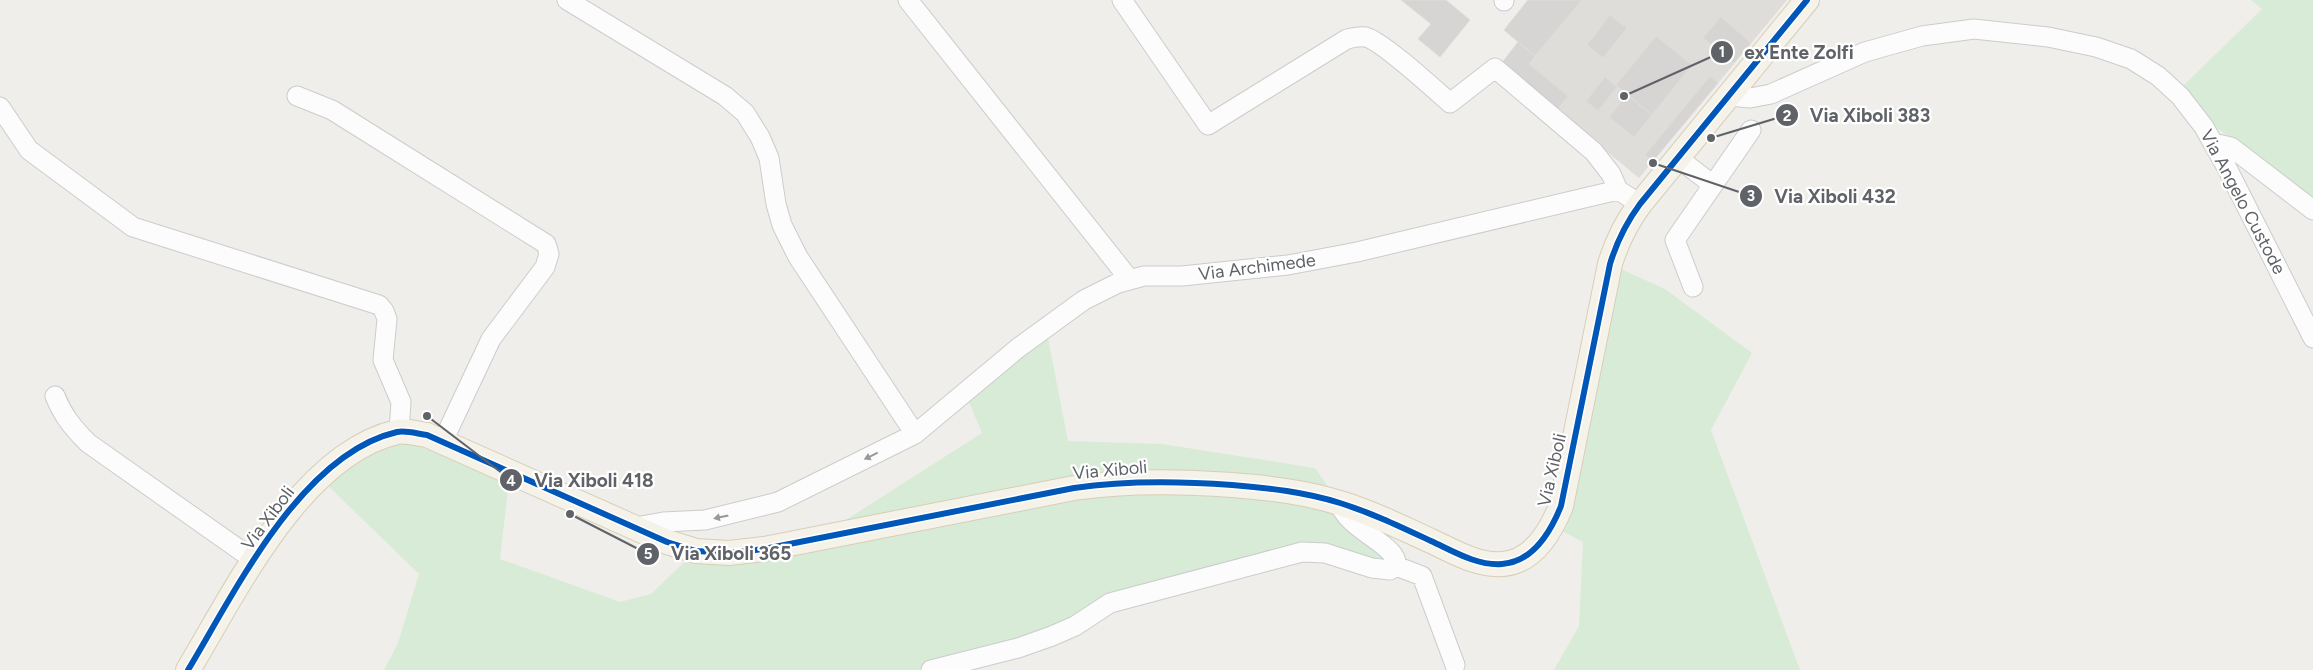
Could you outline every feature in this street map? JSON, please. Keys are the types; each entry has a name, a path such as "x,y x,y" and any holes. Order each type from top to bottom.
{"main road":[{"name":"Via Xiboli","path":"188,670 254,560 310,486 367,442 399,431 427,435 443,441 636,528 696,551 729,553 764,549 1107,483 1153,481 1266,488 1339,502 1372,514 1478,562 1504,564 1532,551 1553,526 1561,506 1610,264 1616,244 1626,223 1807,0"}],"street":[{"path":"567,0 725,96 746,113 770,158 776,204 782,225 798,257 915,434"},
{"path":"908,0 1130,280"},
{"path":"1122,0 1208,125 1347,39 1359,36 1368,38 1384,48 1450,103 1496,68 1594,152 1611,174 1618,190 1640,204"},
{"name":"Via Angelo Custode","path":"1729,96 1750,98 1771,94 1865,52 1922,36 1974,29 2048,37 2096,47 2131,59 2158,76 2180,96 2204,127 2313,338"},
{"path":"297,96 332,110 546,244 549,254 546,267 491,339 443,441"},
{"path":"0,107 29,150 133,227 379,305 384,311 386,319 383,360 400,402 399,431"},
{"path":"1692,287 1675,240 1751,130"},
{"path":"2213,143 2231,148 2313,210"},
{"path":"1678,158 1713,184"},
{"name":"Via Archimede","path":"636,528 664,522 705,520 778,502 915,434 1018,348 1084,300 1118,282 1144,276 1182,276 1288,265 1357,252 1618,190"},
{"path":"55,396 63,415 71,427 88,443 254,560"},
{"path":"931,670 1018,648 1052,636 1075,626 1110,603 1302,552 1325,553 1372,568 1390,570 1396,566 1397,560 1393,552 1350,522 1342,512 1339,502"},
{"path":"1396,566 1422,576 1455,665"}],"shaded area":[{"path":"1528,0 1787,0 1639,178 1501,64 1518,42 1504,30"}],"green space":[{"path":"2251,0 2313,0 2313,199 2214,126 2182,87 2262,9"},
{"path":"1610,264 1665,289 1752,353 1711,430 1800,670 1554,670 1579,626 1583,542 1553,526"},
{"path":"1046,328 1068,441 1162,444 1315,468 1339,502 1396,566 1325,553 1092,613 931,670 384,670 398,643 419,574 320,478 399,431 510,471 500,559 620,602 651,594 696,551 816,539 982,433 965,393"}],"building":[{"path":"1401,0 1446,0 1470,20 1440,57 1418,39 1431,24"},
{"path":"1528,0 1582,0 1535,56 1504,30"},
{"path":"1610,15 1627,28 1603,58 1587,45"},
{"path":"1721,17 1751,43 1734,63 1703,38"},
{"path":"1656,36 1692,65 1652,115 1616,85"},
{"path":"1518,42 1535,56 1529,64 1568,96 1557,110 1501,64"},
{"path":"1710,76 1718,83 1653,161 1645,155"},
{"path":"1605,77 1617,87 1598,111 1586,101"},
{"path":"1627,95 1652,115 1634,137 1609,117"}],"cycle path":[{"path":"188,670 249,566 301,496 330,468 362,445 397,432 427,435 667,542 696,551 729,553 764,549 1094,485 1133,482 1173,482 1260,488 1314,496 1375,516 1483,563 1502,564 1523,558 1546,535 1561,506 1610,264 1622,233 1640,204 1807,0"}],"place":[{"name":"ex Ente Zolfi","path":"1624,96"},
{"name":"Via Xiboli 383","path":"1711,138"},
{"name":"Via Xiboli 432","path":"1653,163"},
{"name":"Via Xiboli 418","path":"427,416"},
{"name":"Via Xiboli 365","path":"570,514"}]}
